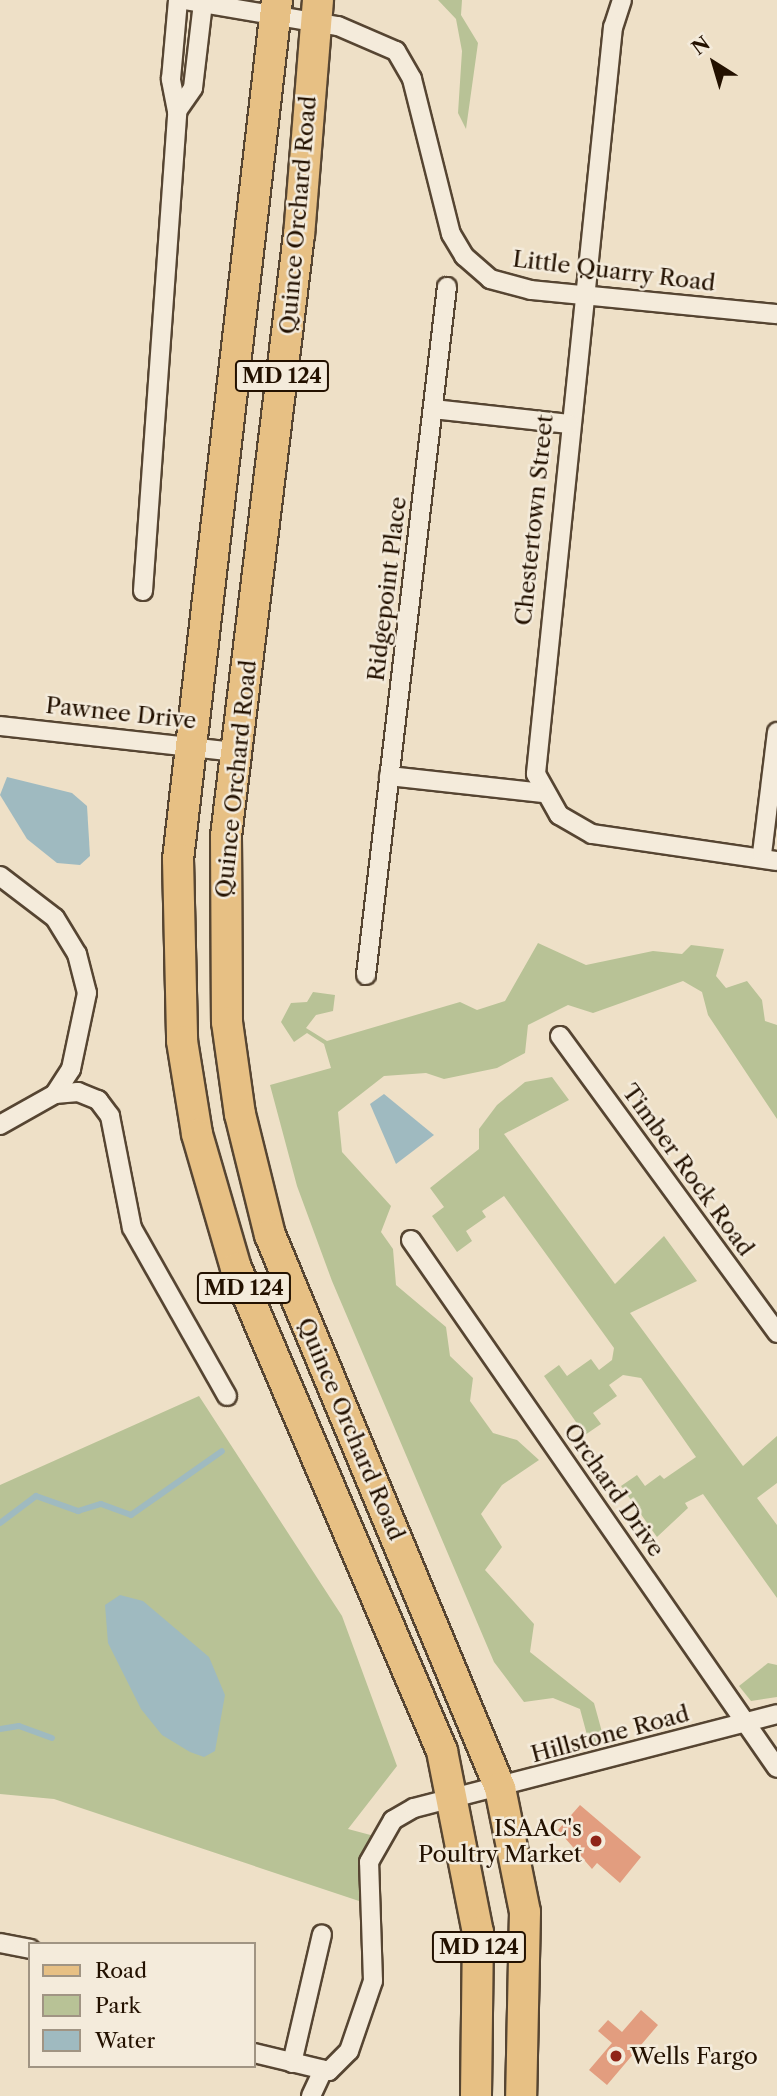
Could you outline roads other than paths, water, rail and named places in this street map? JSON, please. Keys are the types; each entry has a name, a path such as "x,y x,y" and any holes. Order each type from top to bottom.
{"main road":[{"name":"Quince Orchard Road","path":"276,8 178,859 179,998 209,1182 236,1268 428,1715 455,1799 478,1932 476,2096"},
{"name":"Quince Orchard Road","path":"317,11 299,234 237,752 224,901 226,1009 254,1181 292,1290 500,1788 525,1912 521,2096"}],"street":[{"path":"142,591 177,111 171,79 178,0"},
{"name":"Little Quarry Road","path":"184,0 317,11 372,36 403,60 447,221 472,265 502,283 583,295 777,314"},
{"name":"Chestertown Street","path":"622,0 613,27 533,753 543,793 565,820 602,836 770,858"},
{"path":"177,111 193,88 203,3"},
{"name":"Ridgepoint Place","path":"366,975 447,287"},
{"path":"433,409 569,424"},
{"name":"Pawnee Drive","path":"0,726 193,745 237,752"},
{"path":"770,858 777,732"},
{"path":"389,776 543,793"},
{"path":"0,876 55,918 77,954 87,993 84,1027 71,1069 55,1094 0,1125"},
{"name":"Timber Rock Road","path":"560,1036 777,1333"},
{"path":"55,1094 88,1096 110,1115 132,1228 227,1396"},
{"name":"Orchard Drive","path":"411,1240 777,1768"},
{"name":"Hillstone Road","path":"323,2070 348,2052 373,1981 369,1862 378,1837 414,1808 500,1788 777,1714"},
{"path":"292,2063 322,1934"},
{"path":"0,1943 28,1949"},
{"path":"256,2054 323,2070 311,2096"}],"water":[{"path":"7,777 72,793 87,806 90,856 80,865 57,863 27,839 0,795"},
{"path":"384,1094 434,1135 396,1164 370,1104"},
{"path":"120,1595 143,1601 209,1657 225,1695 215,1751 204,1757 190,1752 162,1735 141,1709 108,1643 105,1605"}],"waterway":[{"path":"0,1523 36,1496 78,1511 101,1504 131,1515 222,1451"},
{"path":"0,1729 19,1726 52,1738"}],"place":[{"name":"ISAAC's Poultry Market","path":"596,1841"},
{"name":"Wells Fargo","path":"616,2056"}]}
